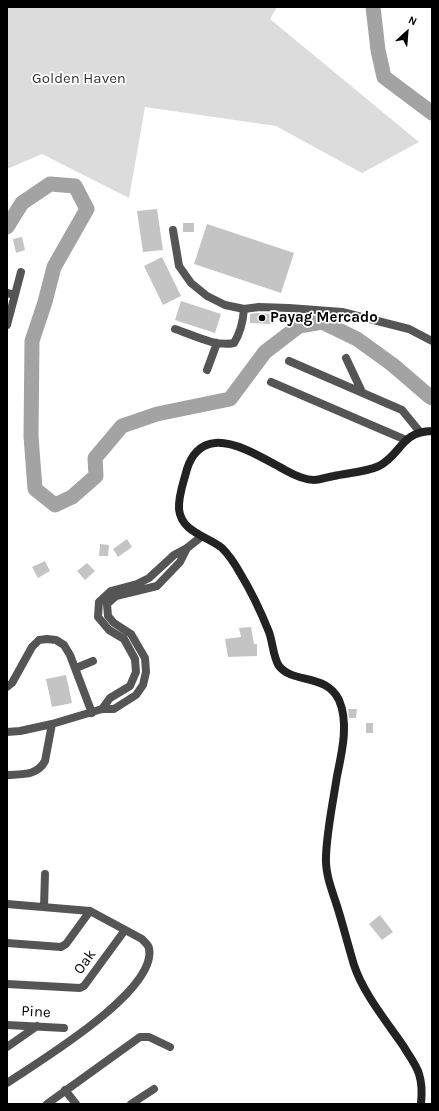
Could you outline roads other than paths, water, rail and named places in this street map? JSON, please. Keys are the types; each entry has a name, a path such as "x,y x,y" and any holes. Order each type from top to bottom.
{"main road":[{"path":"421,1104 421,1081 416,1066 370,997 358,974 326,870 328,839 342,747 343,716 338,698 331,690 321,683 287,673 280,668 276,660 268,631 240,572 232,559 224,550 188,528 180,517 179,504 188,465 193,455 207,444 224,443 241,448 295,476 313,480 378,467 387,461 406,440 413,435 420,432 432,431"}],"street":[{"path":"172,230 179,266 191,283 207,296 225,305 244,309 259,307 342,312 409,329 432,341"},
{"path":"7,325 11,294 21,272"},
{"path":"175,329 217,343 234,343 243,322 244,309"},
{"path":"207,370 217,343"},
{"path":"346,358 362,392"},
{"path":"289,361 402,410 420,432"},
{"path":"271,382 406,440"},
{"path":"102,709 110,698 130,686 136,672 135,659 124,639 109,630 98,617 99,602 111,591 137,584 149,578 174,555 187,548 201,537"},
{"path":"7,732 20,731 52,724 102,709 114,709 136,695 143,685 146,672 145,658 131,634 114,623 108,616 107,604 116,596 157,586 180,562 187,548"},
{"path":"149,578 157,586"},
{"path":"7,687 12,683 32,647 39,640 47,638 56,640 64,645 76,668 92,713"},
{"path":"76,668 93,661"},
{"path":"7,775 34,772 42,766 45,761 52,724"},
{"path":"44,907 45,874"},
{"path":"7,904 90,912 142,939 148,945 149,949 148,960 142,974 129,991 114,1006 83,1031 7,1083"},
{"path":"7,944 61,947 66,944 90,912"},
{"name":"Oak","path":"7,984 80,988 84,986 125,930"},
{"name":"Pine","path":"7,1025 64,1028"},
{"path":"7,1047 37,1026"},
{"path":"47,1104 140,1037 149,1037 170,1047"},
{"path":"131,1104 154,1089"},
{"path":"65,1090 76,1104"}],"waterway":[{"path":"373,7 378,50 384,77 432,113"},
{"path":"7,227 22,203 50,184 75,186 87,209 54,267 45,302 32,341 31,436 35,489 55,505 72,497 96,476 95,458 122,426 157,414 230,399 265,352 299,326 322,322 357,339 393,365 432,398"}],"place":[{"name":"Payag Mercado","path":"262,318"}],"park label":[{"name":"Golden Haven","path":"79,79"}]}
